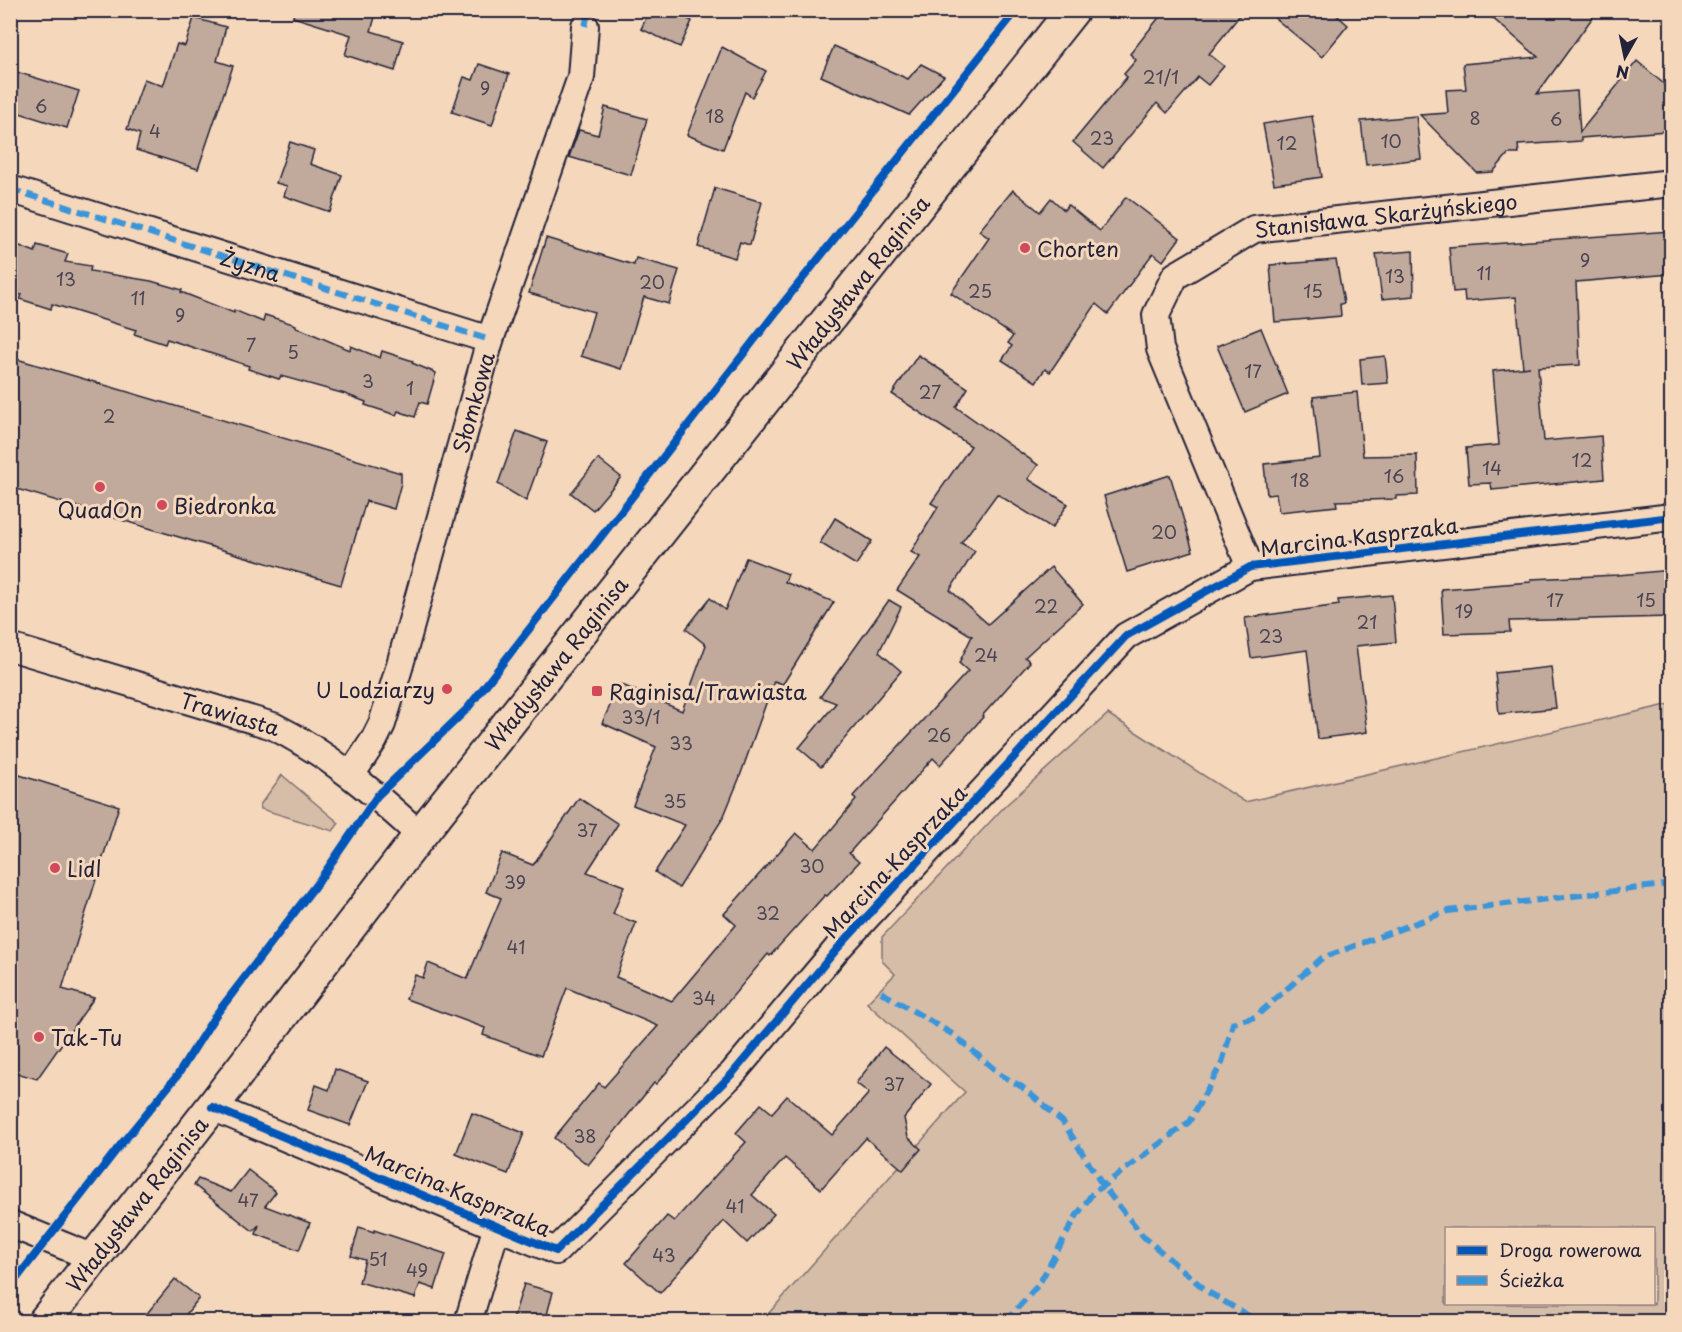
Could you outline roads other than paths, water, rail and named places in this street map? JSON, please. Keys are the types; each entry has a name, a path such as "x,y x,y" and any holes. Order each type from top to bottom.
{"street":[{"name":"Władysława Raginisa","path":"44,1322 420,835 1073,10"},
{"name":"Słomkowa","path":"351,775 382,724 489,340 582,77 585,26"},
{"name":"Stanisława Skarżyńskiego","path":"1250,567 1160,349 1156,315 1175,276 1254,230 1671,183"},
{"name":"Żyzna","path":"10,189 489,340"},
{"name":"Marcina Kasprzaka","path":"212,1107 556,1251 732,1074 837,949 1126,636 1250,567 1671,517"},
{"name":"Trawiasta","path":"10,647 273,726 302,740 351,775 420,835"},
{"path":"10,1224 94,1258"},
{"path":"468,1322 497,1226"}],"place":[{"name":"Chorten","path":"1025,248"},
{"name":"QuadOn","path":"100,487"},
{"name":"Biedronka","path":"162,505"},
{"name":"U Lodziarzy","path":"447,689"},
{"name":"Raginisa/Trawiasta","path":"597,691"},
{"name":"Lidl","path":"55,868"},
{"name":"Tak-Tu","path":"39,1037"}]}
